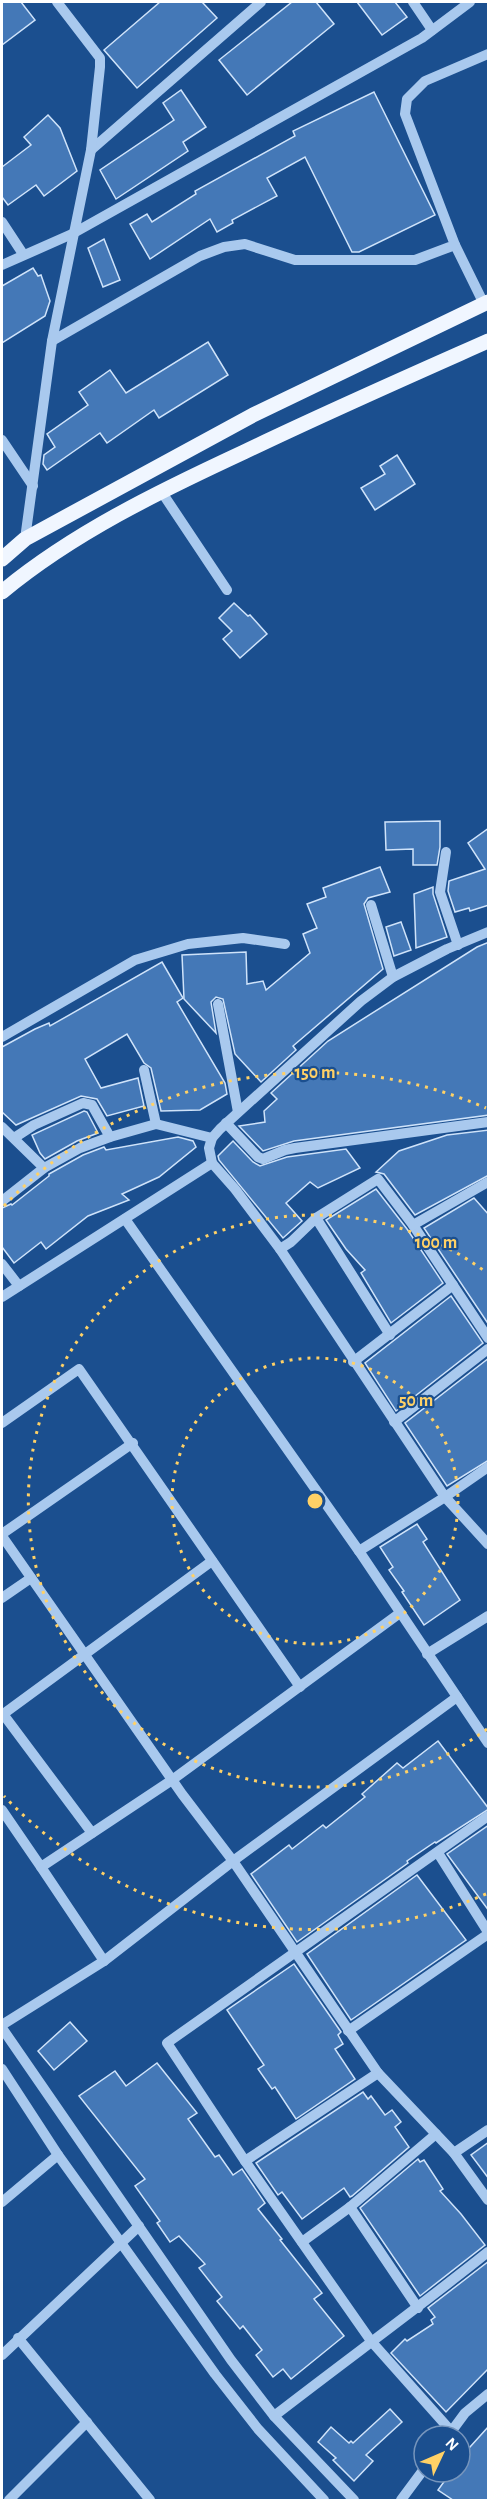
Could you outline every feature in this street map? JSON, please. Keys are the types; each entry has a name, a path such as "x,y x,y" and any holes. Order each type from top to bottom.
{"main road":[{"path":"2,559 26,539 254,415 486,303"},
{"path":"2,592 33,566 161,491 349,402 489,341"}],"street":[{"path":"26,539 52,341 90,150 100,57 57,2"},
{"path":"90,150 261,2"},
{"path":"412,2 432,30"},
{"path":"2,265 72,234 432,30 470,2"},
{"path":"486,303 455,245 405,114 407,99 425,81 489,54"},
{"path":"2,222 23,254"},
{"path":"52,341 200,256 224,247 245,244 295,260 319,261 415,260 455,245"},
{"path":"2,441 33,486"},
{"path":"161,491 227,590"},
{"path":"446,852 440,892 458,945"},
{"path":"371,905 393,977"},
{"path":"489,932 393,977 361,1001 226,1123 212,1138 209,1148 212,1163 235,1189 280,1249 353,1362 445,1497 489,1544"},
{"path":"2,1037 135,960 188,944 243,938 285,944"},
{"path":"218,1004 238,1112"},
{"path":"144,1070 156,1124"},
{"path":"14,1138 34,1125 83,1103 92,1105 110,1137"},
{"path":"226,1123 258,1157 263,1159 295,1148 489,1122"},
{"path":"2,1201 44,1168 80,1149 110,1137 156,1124 212,1138"},
{"path":"2,1127 44,1168"},
{"path":"2,1297 212,1163"},
{"path":"280,1249 291,1242 316,1218 378,1179 413,1225 489,1338"},
{"path":"413,1225 489,1182"},
{"path":"316,1218 390,1335"},
{"path":"125,1219 359,1551 489,1743"},
{"path":"2,1264 19,1286"},
{"path":"353,1362 453,1286"},
{"path":"394,1422 489,1349"},
{"path":"2,1423 80,1369 300,1687"},
{"path":"133,1443 2,1535 172,1780 233,1861 295,1955 378,2073 454,2154 489,2200"},
{"path":"359,1551 489,1467"},
{"path":"92,1833 2,1714 212,1561"},
{"path":"2,1598 31,1578"},
{"path":"41,1867 172,1780 400,1613"},
{"path":"427,1654 489,1616"},
{"path":"354,2500 274,2416 231,2360 2,2026 104,1961 233,1861 457,1697"},
{"path":"2,1810 104,1961"},
{"path":"441,2424 371,2341 245,2161 167,2043 295,1955 489,1816"},
{"path":"348,2031 489,1933 438,1853"},
{"path":"2,2069 58,2155 215,2374 258,2429 324,2500"},
{"path":"245,2161 378,2073"},
{"path":"454,2154 489,2130"},
{"path":"302,2242 350,2207 436,2134"},
{"path":"2,2202 58,2155"},
{"path":"350,2207 418,2308"},
{"path":"2,2355 139,2226"},
{"path":"274,2416 489,2252"},
{"path":"18,2338 150,2500"},
{"path":"457,2424 465,2413 489,2394"},
{"path":"16,2498 87,2422"},
{"path":"401,2500 413,2484"}],"building":[{"path":"2,2 21,2 35,20 2,45"},
{"path":"160,2 202,2 217,18 137,88 104,50"},
{"path":"292,2 316,2 334,24 247,95 219,60"},
{"path":"357,2 395,2 407,17 382,35"},
{"path":"181,90 206,127 183,142 188,151 116,199 100,170 174,120 163,103"},
{"path":"374,92 435,215 359,252 352,252 305,157 267,178 277,196 232,220 233,223 217,232 210,219 150,259 130,224 147,214 152,222 196,194 195,191 295,136 293,131"},
{"path":"48,115 60,128 77,171 44,196 36,185 8,205 2,197 2,167 31,145 24,137"},
{"path":"104,239 120,280 103,287 88,248"},
{"path":"33,268 38,276 41,275 50,301 45,316 2,343 2,286"},
{"path":"208,342 228,375 159,418 154,410 107,443 100,433 47,470 43,464 44,455 55,447 47,434 88,405 79,392 110,370 126,393"},
{"path":"397,455 415,484 375,510 361,488 385,474 380,466"},
{"path":"234,603 248,616 250,615 267,634 240,658 223,639 232,631 219,618"},
{"path":"440,821 437,865 413,865 413,849 386,850 385,822"},
{"path":"489,828 489,905 470,911 469,908 455,912 448,891 449,881 485,869 468,843"},
{"path":"380,867 390,892 368,898 364,904 383,969 293,1046 296,1050 261,1082 235,1054 223,999 216,997 211,1002 216,1033 184,999 182,955 246,952 247,984 263,981 266,990 310,953 303,934 317,928 307,904 326,897 323,888"},
{"path":"433,887 433,894 447,937 416,948 414,894"},
{"path":"401,922 411,950 394,956 386,927"},
{"path":"489,942 489,1115 294,1141 263,1151 239,1126 265,1122 264,1111 277,1099 271,1093 328,1041 477,947"},
{"path":"162,962 183,998 177,1002 225,1083 227,1094 200,1110 161,1111 151,1068 144,1063 127,1034 85,1059 101,1088 138,1078 144,1106 107,1116 97,1099 81,1096 16,1125 2,1112 2,1047 35,1029 49,1023 50,1026"},
{"path":"84,1111 87,1112 98,1133 77,1141 45,1159 32,1135"},
{"path":"489,1130 489,1175 415,1215 384,1174 376,1172 399,1151 447,1135"},
{"path":"178,1137 193,1141 196,1147 159,1177 122,1194 129,1200 88,1216 46,1249 41,1242 14,1263 2,1247 2,1208 12,1205 49,1174 83,1155 104,1147 106,1150"},
{"path":"233,1141 253,1162 260,1166 287,1157 346,1149 360,1168 318,1188 310,1182 286,1203 302,1221 283,1238 219,1160 218,1156"},
{"path":"376,1189 407,1229 443,1283 391,1323 361,1273 365,1270 346,1249 326,1220"},
{"path":"474,1198 489,1215 489,1325 424,1228"},
{"path":"451,1296 483,1343 396,1411 365,1363"},
{"path":"489,1358 489,1460 447,1486 405,1423"},
{"path":"417,1524 427,1539 423,1542 460,1600 424,1625 389,1570 393,1567 380,1547"},
{"path":"438,1741 489,1809 407,1861 408,1863 297,1942 251,1874 289,1845 292,1849 323,1825 326,1828 365,1797 362,1794 397,1763 403,1768"},
{"path":"489,1825 489,1911 447,1854"},
{"path":"417,1875 466,1940 351,2020 307,1954"},
{"path":"294,1964 341,2032 338,2035 343,2044 335,2049 355,2079 296,2119 275,2087 272,2089 258,2069 264,2065 227,2010"},
{"path":"70,2022 87,2041 54,2070 38,2051"},
{"path":"157,2063 197,2113 188,2119 215,2157 219,2155 233,2175 242,2169 265,2203 258,2209 322,2293 314,2299 344,2336 291,2379 283,2369 273,2377 256,2355 262,2350 243,2326 240,2329 217,2301 222,2297 199,2268 205,2264 179,2236 170,2242 157,2223 160,2221 135,2186 145,2179 79,2096 115,2071 126,2086"},
{"path":"363,2092 368,2099 371,2096 385,2115 392,2110 401,2122 395,2127 409,2147 352,2196 350,2197 344,2188 302,2219 282,2192 278,2195 256,2163"},
{"path":"489,2142 489,2179 471,2155"},
{"path":"418,2159 420,2162 424,2160 443,2189 440,2191 485,2245 420,2296 360,2208"},
{"path":"489,2261 489,2368 446,2412 391,2353 405,2339 407,2341 433,2324 431,2320 435,2317 428,2308"},
{"path":"390,2409 402,2422 366,2455 373,2461 354,2481 333,2460 336,2458 318,2442 331,2427 349,2443 351,2441 353,2443"},
{"path":"489,2426 489,2500 453,2500 438,2490 442,2484 472,2484 472,2445"}]}
